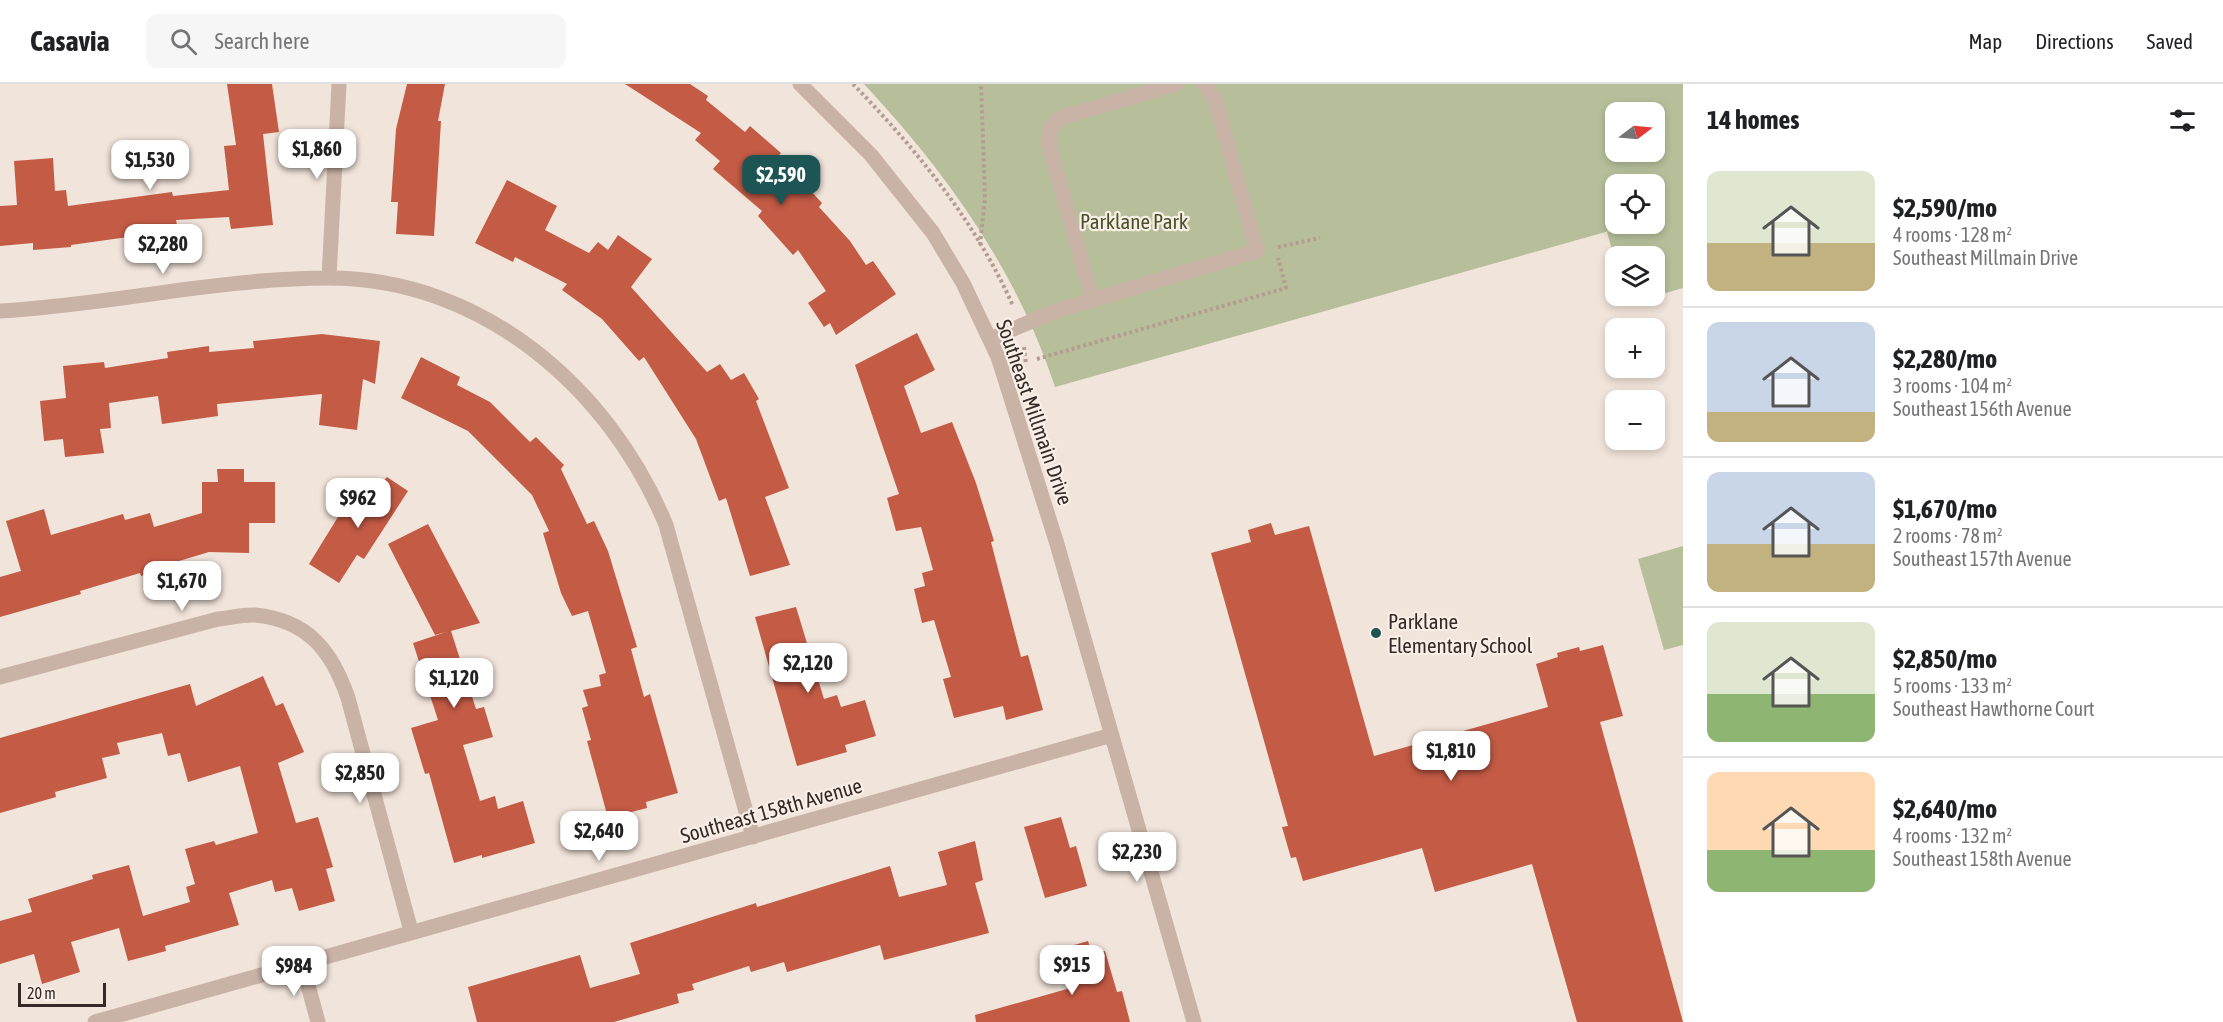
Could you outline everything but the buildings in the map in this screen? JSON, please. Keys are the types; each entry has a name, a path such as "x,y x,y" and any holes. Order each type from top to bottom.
{"street":[{"path":"329,278 339,84"},
{"name":"Southeast Millmain Drive","path":"800,84 848,129 915,209 963,283 990,339 1014,403 1194,1022"},
{"path":"1092,298 1049,145 1050,129 1060,118 1176,84"},
{"path":"990,339 1092,298 1257,251 1215,99 1204,84"},
{"path":"0,311 34,309 210,286 329,278 371,280 447,302 497,326 526,344 577,386 619,436 654,494 666,525 753,837"},
{"path":"0,677 218,619 254,615 289,623 319,641 338,668 348,698 411,931"},
{"name":"Southeast 158th Avenue","path":"95,1022 1112,735"},
{"path":"302,963 318,1022"}],"path":[{"path":"853,84 894,126 937,180 980,245 1022,325"},
{"path":"980,245 985,198 981,84"},
{"path":"1257,251 1320,238"},
{"path":"1037,359 1286,288"}],"green space":[{"name":"Parklane Park","path":"864,84 1683,84 1683,288 1665,293 1665,246 1611,246 1608,234 1665,234 1665,174 1605,174 1605,232 1055,387 1021,303 1000,264 951,188"},
{"path":"1683,546 1683,645 1664,650 1638,559"}],"place":[{"name":"Parklane Elementary School","path":"1376,633"}]}
